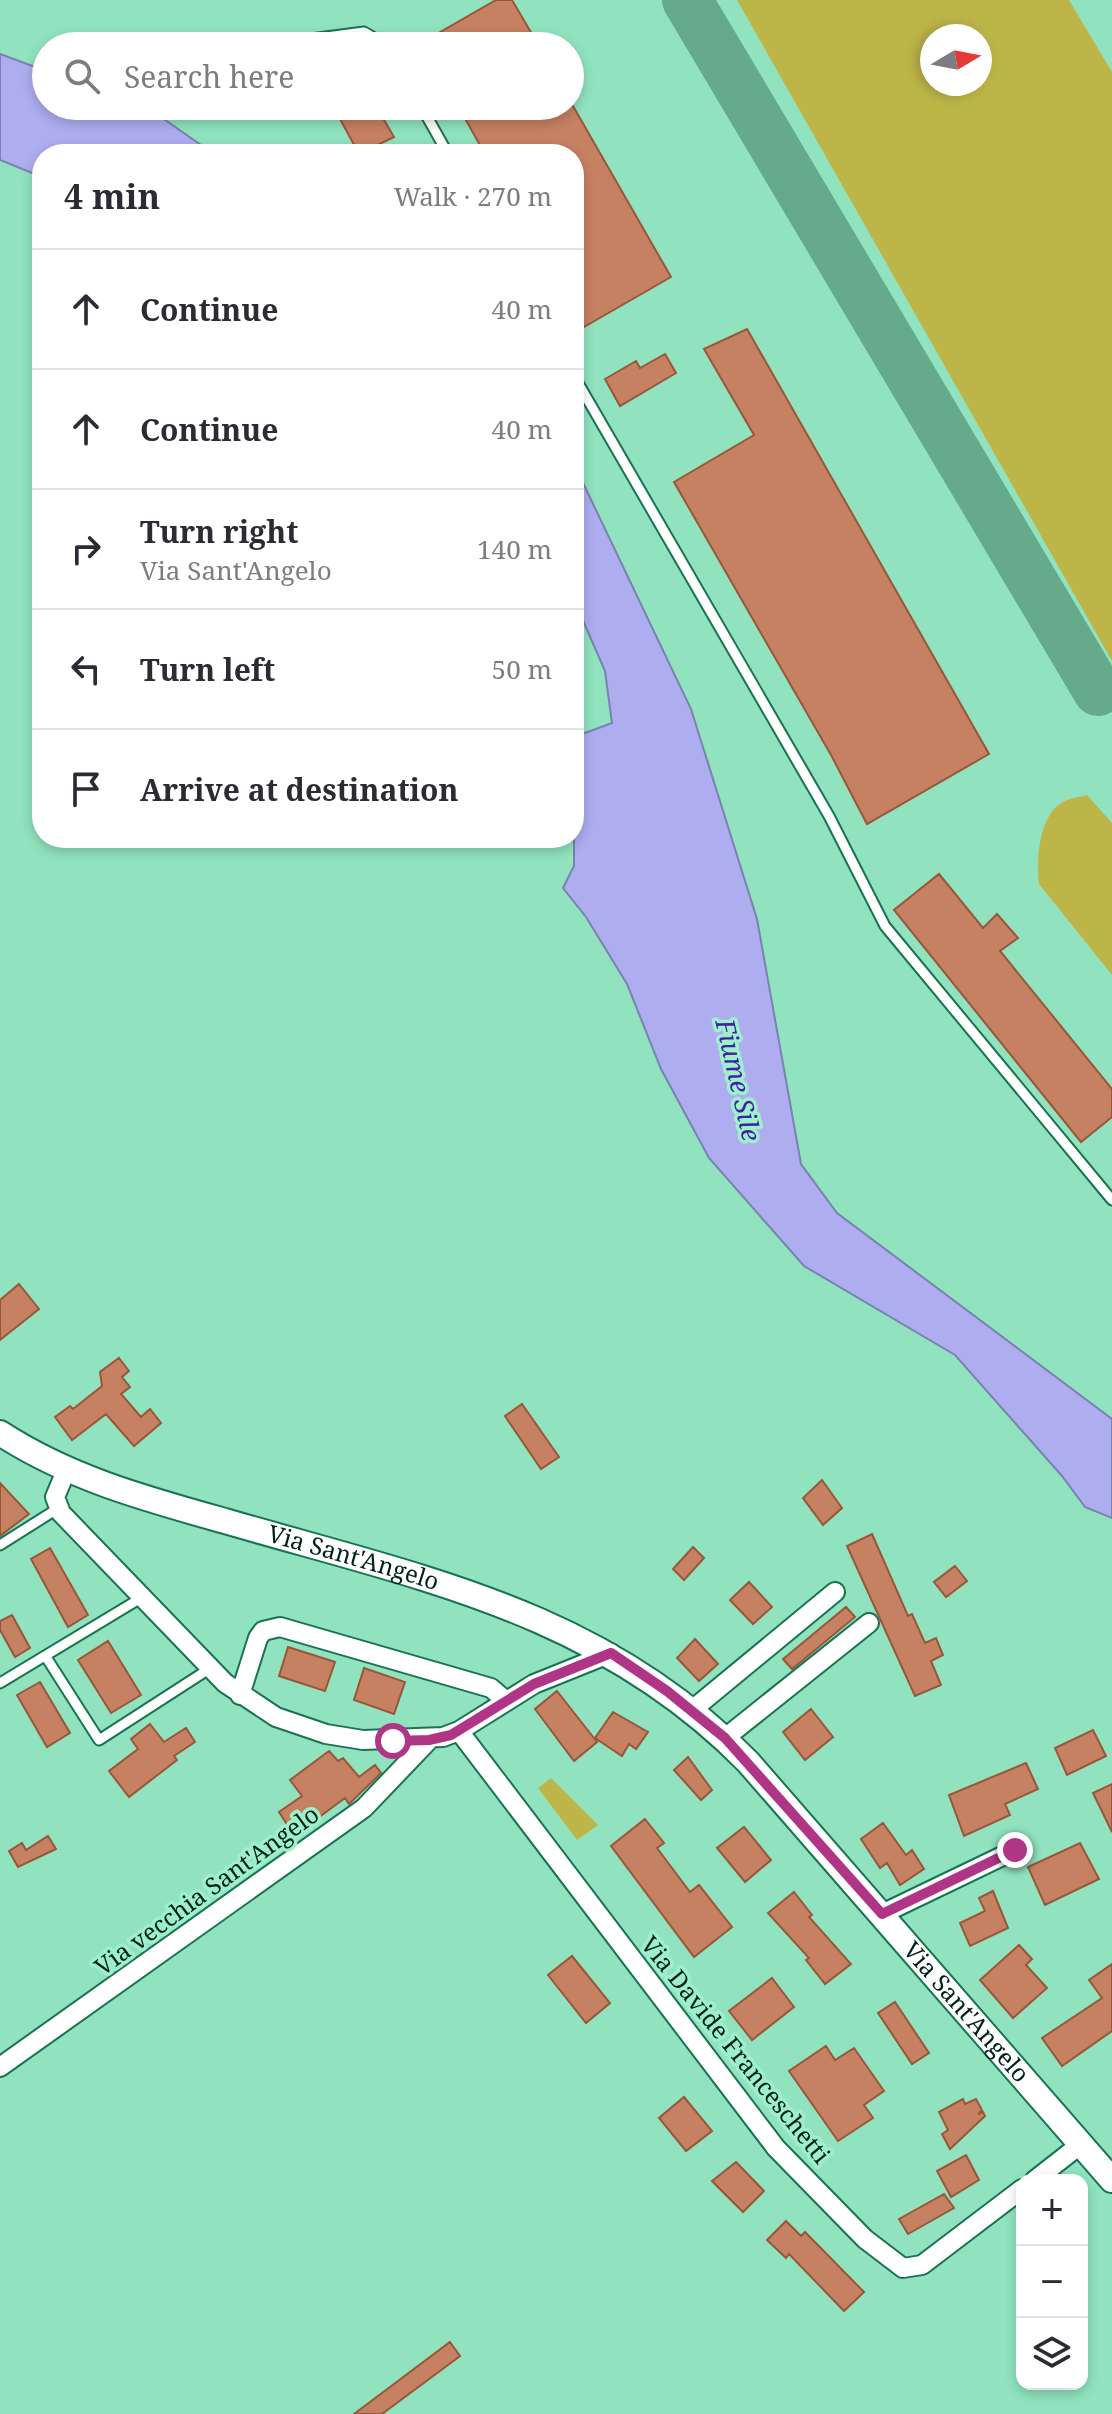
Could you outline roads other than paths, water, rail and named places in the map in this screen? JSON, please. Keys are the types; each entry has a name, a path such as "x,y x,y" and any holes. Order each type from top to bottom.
{"street":[{"name":"Via Sant'Angelo","path":"0,1433 66,1471 170,1506 493,1600 559,1627 611,1653 692,1710 725,1738 1112,2180"},
{"path":"57,1509 55,1497 66,1471"},
{"name":"Via vecchia Sant'Angelo","path":"57,1509 209,1669 240,1695 276,1717 326,1734 363,1740 429,1740 459,1731 546,1677 611,1653"},
{"path":"692,1710 835,1592"},
{"path":"725,1738 869,1623"},
{"path":"240,1695 258,1638 263,1631 280,1627 491,1688 506,1701"},
{"name":"Via Davide Franceschetti","path":"459,1731 776,2148 865,2239 903,2268 922,2265 1016,2194"},
{"name":"Via vecchia Sant'Angelo","path":"0,2067 364,1808 429,1740"},
{"path":"882,1914 1015,1850"},
{"path":"1043,2174 1081,2144"}],"lane":[{"path":"429,120 442,144"},
{"path":"584,393 829,816 885,926 1112,1200"},
{"path":"0,1545 57,1509"},
{"path":"0,1683 141,1598"},
{"path":"46,1657 99,1740 209,1669"}],"water":[{"path":"0,54 32,66 32,120 165,120 200,144 32,144 32,173 0,160"},
{"name":"Fiume Sile","path":"584,485 691,709 757,919 801,1164 837,1213 1112,1419 1112,1518 1085,1507 1062,1476 955,1355 804,1266 709,1158 661,1069 627,984 586,917 563,888 574,866 574,848 584,848 584,733 612,723 605,671 584,623"}]}
